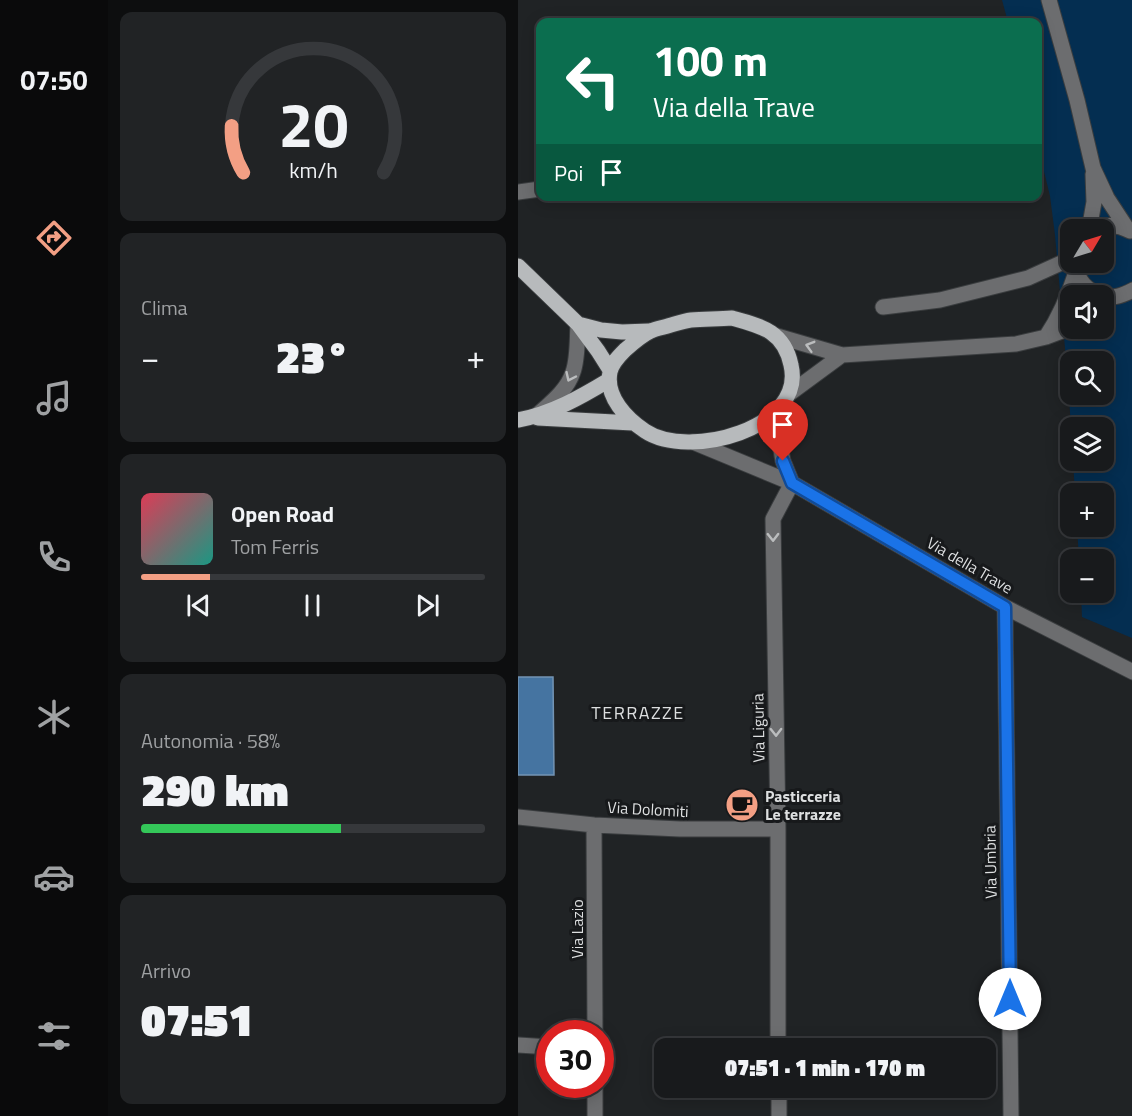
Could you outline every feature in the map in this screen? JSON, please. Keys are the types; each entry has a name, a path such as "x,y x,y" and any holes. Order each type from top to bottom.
{"main road":[{"name":"Via della Trave","path":"518,266 578,324 598,351 610,375 615,401 633,423 652,436 673,441 693,442 728,437 754,427 777,411 789,394"},
{"path":"578,324 601,330 651,331 688,320 731,318 761,326 777,336 789,354 794,375 789,394"},
{"path":"518,420 535,417 571,402 610,375 617,358 651,331"},
{"path":"535,417 633,423"}],"street":[{"path":"1049,0 1093,168 1094,202 1091,219"},
{"path":"1093,168 1107,198 1130,231"},
{"path":"518,192 536,190"},
{"path":"1114,225 1130,231"},
{"path":"883,307 940,300 1060,269"},
{"path":"1046,338 1068,298 1073,273"},
{"path":"1114,297 1133,290"},
{"path":"535,417 563,390 573,372 578,324"},
{"path":"777,336 842,355 1016,344 1046,338 1060,332"},
{"path":"789,394 842,355"},
{"path":"777,411 783,461 792,483"},
{"name":"Via della Trave","path":"693,442 792,483 1005,607 1133,672"},
{"name":"Via Liguria","path":"778,1038 778,829 773,519 792,483"},
{"name":"Via Umbria","path":"1005,607 1011,1116"},
{"name":"Via Dolomiti","path":"518,817 594,825 680,830 778,829"},
{"name":"Via Lazio","path":"594,825 595,1020"},
{"path":"518,1045 536,1046"},
{"path":"595,1098 595,1116"},
{"path":"779,1098 779,1116"}],"shaded area":[{"path":"1002,0 1132,0 1132,638 1082,617 1081,603 1114,603 1114,549 1078,549 1078,537 1114,537 1114,483 1074,483 1074,471 1114,471 1114,417 1070,417 1070,405 1114,405 1114,351 1065,351 1064,339 1114,339 1114,285 1060,285 1060,292 1050,196 1042,163 1042,18 1007,18"},
{"path":"518,677 553,677 554,775 518,775"}],"place":[{"name":"Pasticceria Le terrazze","path":"742,805"}],"district":[{"name":"TERRAZZE","path":"638,712"}],"route":[{"path":"783,461 792,483 1005,607 1010,999"}]}
